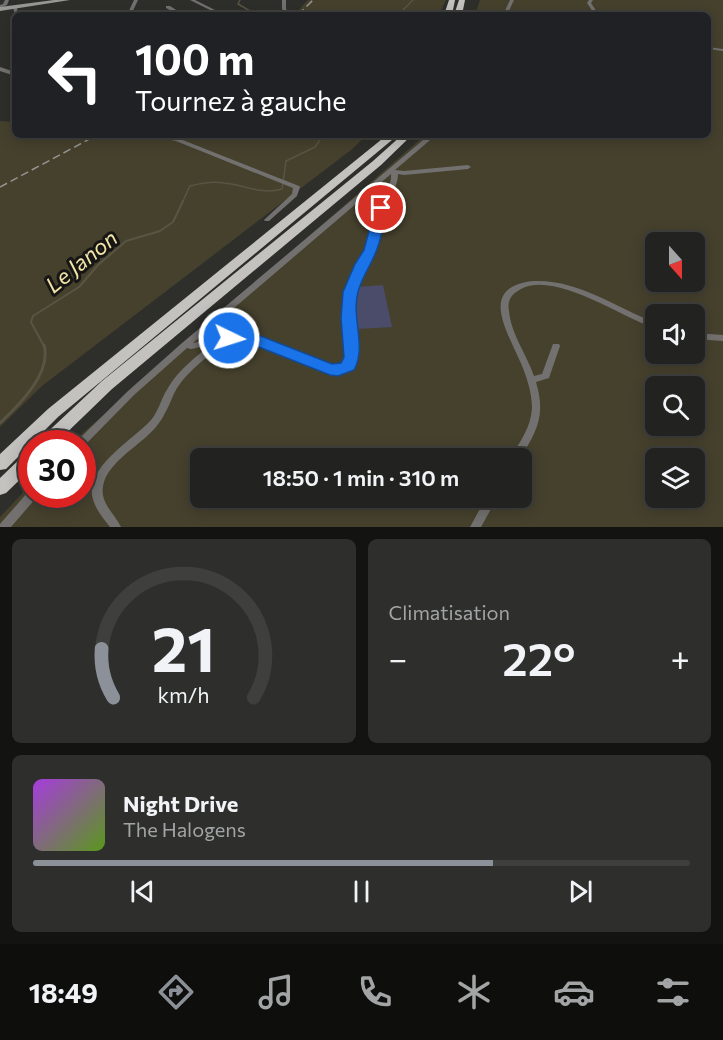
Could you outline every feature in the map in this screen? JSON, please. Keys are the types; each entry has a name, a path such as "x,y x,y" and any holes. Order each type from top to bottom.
{"highway":[{"path":"0,464 53,412 389,138"},
{"path":"60,430 107,385 377,163 404,138"},
{"path":"0,488 18,471"}],"main road":[{"path":"0,8 67,0"}],"street":[{"path":"0,8 7,0"},
{"path":"192,0 216,12"},
{"path":"15,7 16,12"},
{"path":"168,7 177,12"},
{"path":"172,138 297,187 297,192 267,220"},
{"path":"94,430 185,345 430,138"},
{"path":"392,172 468,167"},
{"path":"185,345 253,338 330,369 338,370 348,366 352,357 348,318 350,292 370,250 381,208 395,180 392,172"},
{"path":"521,448 533,426 536,414 531,380 504,312 508,294 519,286 539,283 570,288 645,321"},
{"path":"705,337 723,338"},
{"path":"116,527 99,505 97,496 101,474 114,457 154,423 177,381 218,341"},
{"path":"531,380 546,376 556,346"},
{"path":"4,527 21,508"},
{"path":"474,527 486,508"}],"shaded area":[{"path":"308,0 446,0 440,12 297,12"},
{"path":"480,0 723,0 723,527 0,527 0,517 18,498 18,508 96,508 96,430 86,430 422,138 711,138 711,12 476,12"},
{"path":"0,121 12,122 12,138 364,138 42,386 0,427"}],"building":[{"path":"383,285 392,327 357,329 355,304 358,287"}],"waterway":[{"path":"240,0 238,4 252,12"},
{"name":"Le Janon","path":"401,12 413,0"},
{"name":"Le Janon","path":"182,203 190,186 203,183 220,182 267,191 282,189 286,161 315,147 319,138"},
{"name":"Le Janon","path":"44,346 31,322 33,316 79,287 98,265 126,241 160,231 173,222 183,201"},
{"name":"Le Janon","path":"0,423 24,398 39,377 45,356 44,345"}],"railway":[{"path":"301,12 313,0"},
{"path":"0,187 91,138"}],"route":[{"path":"229,338 253,338 330,369 338,370 348,366 352,357 348,318 350,292 376,234 381,208"}]}
